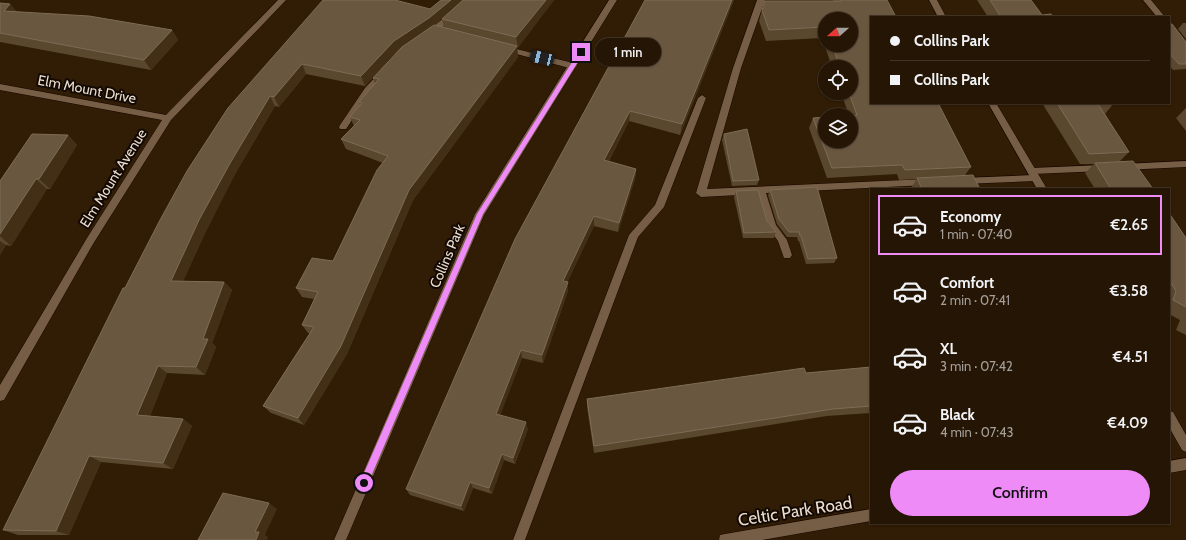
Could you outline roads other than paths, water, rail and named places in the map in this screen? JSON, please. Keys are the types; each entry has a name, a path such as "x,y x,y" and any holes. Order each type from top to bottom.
{"street":[{"name":"Elm Mount Avenue","path":"0,396 90,241 168,118 282,0"},
{"path":"423,38 438,32 471,0"},
{"name":"Collins Park","path":"340,540 480,214 613,0"},
{"path":"762,0 737,68 701,193 760,189 933,182"},
{"path":"933,0 941,16"},
{"path":"1147,0 1160,16"},
{"path":"496,46 573,66"},
{"path":"343,127 368,90 387,70"},
{"name":"Elm Mount Drive","path":"0,87 168,118"},
{"path":"520,540 634,235 659,207 702,98"},
{"path":"993,104 1041,188"},
{"path":"957,181 1113,167 1186,164"},
{"path":"760,189 772,226 782,240 787,255"},
{"path":"1170,418 1186,446"},
{"path":"1170,467 1186,464"},
{"name":"Celtic Park Road","path":"725,540 870,516"}]}
